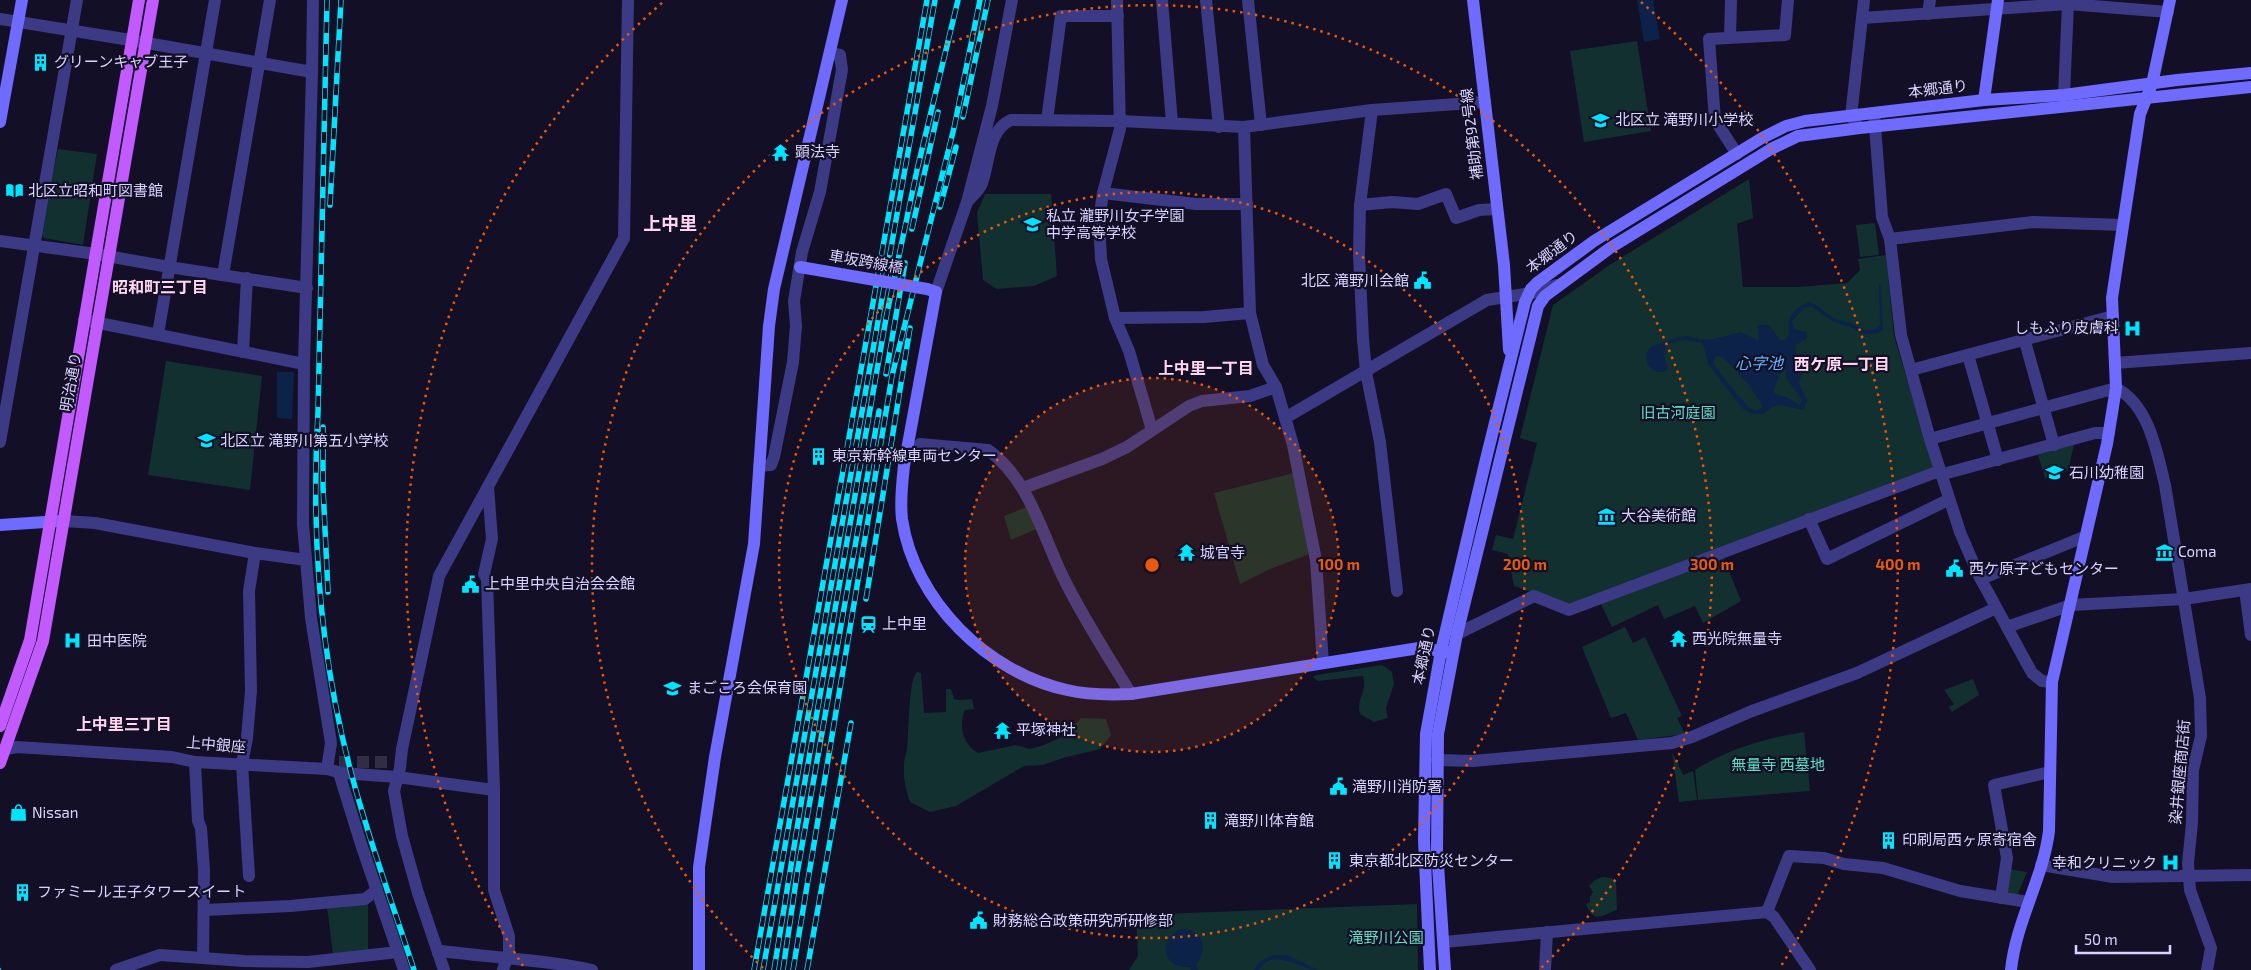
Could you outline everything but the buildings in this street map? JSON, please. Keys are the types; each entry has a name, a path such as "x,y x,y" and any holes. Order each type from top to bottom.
{"main road":[{"name":"明治通り","path":"0,726 30,640 139,0"},
{"name":"明治通り","path":"0,763 3,749 40,655 153,0"}],"street":[{"path":"0,122 22,0"},
{"path":"0,442 77,0"},
{"path":"158,334 215,0"},
{"path":"223,275 270,0"},
{"path":"313,0 304,364 303,524 306,560 316,657 331,743 333,772 377,890 404,970"},
{"path":"444,970 402,836 394,792 400,768 402,749 439,576 624,238 628,0"},
{"path":"699,970 699,867 716,756 754,544 769,326 776,272 842,0"},
{"path":"1012,0 992,106 967,202 931,291 928,327 902,484 902,518 915,561 935,599 956,626 973,643 997,661 1022,674 1067,690 1099,694 1131,694 1420,648 1447,652"},
{"path":"1117,0 1120,121 1102,193 1099,220 1101,260 1115,318 1129,351 1152,430"},
{"path":"1162,0 1172,123"},
{"path":"1206,0 1220,127"},
{"path":"1248,0 1261,125"},
{"name":"補助第92号線","path":"1473,0 1509,296 1510,362"},
{"path":"1730,37 1731,0"},
{"path":"1737,154 1715,120 1709,39 1785,35 1788,0"},
{"path":"1860,128 1851,116 1864,0"},
{"path":"1928,14 1930,0"},
{"path":"1862,18 1928,14 1997,4 2069,2 2169,6 2152,84 2140,114 2112,298 2116,388 2109,433 2052,682 2049,831 2046,851 2019,929 2011,970"},
{"path":"2064,95 2069,2"},
{"path":"1984,100 1997,4"},
{"path":"1047,120 1061,16 1118,16"},
{"path":"0,19 146,42 312,72"},
{"path":"759,466 771,465 774,457 793,362 796,326 794,301 802,252 820,192 842,70 840,55 830,52"},
{"name":"本郷通り","path":"1430,970 1424,840 1426,734 1447,652 1510,362 1528,294 1545,276 1594,241 1786,126 1805,121 1984,100 2064,95 2251,73"},
{"name":"本郷通り","path":"1445,970 1437,850 1437,760 1447,652 1457,634 1540,300 1610,248 1779,144 1807,134 2251,88"},
{"path":"967,202 982,185 995,134 1000,126 1011,120 1120,121 1244,127 1372,110 1485,102"},
{"path":"1372,110 1360,205 1359,255 1366,372 1380,442 1397,591"},
{"path":"1874,113 1882,217 1890,238 1900,335 1948,500 1981,579 2032,674 2042,681 2052,682"},
{"path":"1244,127 1250,312 1263,366 1276,387 1293,445 1316,560 1323,663"},
{"path":"1102,193 1196,204 1247,204"},
{"path":"1360,205 1392,202 1418,204 1446,194 1456,218 1479,210 1497,208"},
{"path":"1890,238 2033,222 2123,225"},
{"path":"0,241 96,254 307,288"},
{"name":"車坂跨線橋","path":"800,267 931,291"},
{"path":"1509,296 1528,288 1545,276"},
{"path":"243,352 247,278"},
{"path":"1285,418 1482,303 1493,298 1528,294 1562,283"},
{"name":"補助第92号線","path":"1509,296 1520,321 1528,349"},
{"path":"1115,318 1204,317 1250,312"},
{"path":"1911,370 2024,338 2113,316"},
{"path":"84,320 304,364"},
{"path":"2024,338 2054,445"},
{"path":"2115,363 2251,353"},
{"path":"1968,355 1998,460"},
{"path":"1023,488 1102,460 1127,447 1189,406 1202,401 1250,396 1276,387"},
{"path":"1930,439 2116,388"},
{"name":"染井銀座商店街","path":"2116,388 2127,394 2141,414 2157,451 2172,515 2200,698 2201,736 2191,786 2188,876 2190,890 2211,948 2206,970"},
{"path":"1457,634 1534,596 1570,610 1934,473 1940,474 1998,460 2095,433 2109,433"},
{"path":"920,444 988,450 995,455 1023,488 1063,578 1131,694"},
{"path":"488,487 492,538 484,574 487,579 494,790 494,890 509,936 508,952 504,964"},
{"path":"1809,519 1827,560 1948,500"},
{"path":"0,525 64,521 95,523 255,553 306,560"},
{"path":"1981,579 2086,536"},
{"path":"249,876 242,764 247,738 251,691 249,591 255,553"},
{"path":"2007,627 2070,605 2184,599 2248,590 2251,635"},
{"path":"1437,760 1473,762 1672,744 1857,673 1937,638 1996,608"},
{"name":"上中銀座","path":"3,749 172,757 195,762 397,777 494,790"},
{"path":"195,762 198,821 201,828 204,870 205,910 202,958"},
{"path":"2001,898 2008,858 1994,785 2050,772"},
{"path":"1767,912 1789,856 1824,858 1844,864 1884,868 1960,891 2028,902"},
{"path":"2042,865 2113,877 2251,875"},
{"path":"205,910 290,906 365,899 377,890"},
{"path":"1444,942 1767,912 1774,917 1810,970"},
{"path":"1545,970 1547,932"},
{"path":"438,953 442,951 504,964 564,964 592,970"},
{"path":"116,970 160,955 308,966 398,952"}],"green space":[{"path":"1637,41 1651,131 1584,142 1570,51"},
{"path":"58,149 97,154 83,245 44,238 40,232"},
{"name":"旧古河庭園","path":"1749,179 1753,218 1737,224 1743,287 1797,287 1847,283 1860,270 1858,259 1886,255 1894,336 1934,470 1570,607 1514,586 1508,554 1492,550 1496,535 1513,539 1537,443 1520,438 1553,305 1611,264"},
{"path":"985,194 1051,194 1057,276 1034,286 997,289 983,280 977,213"},
{"path":"1875,223 1879,255 1860,257 1856,225"},
{"path":"166,361 262,376 250,490 148,475"},
{"path":"2074,444 2068,471 2045,478 2038,455"},
{"path":"1294,473 1312,553 1268,570 1240,584 1214,493"},
{"path":"1029,506 1039,528 1011,540 1004,516"},
{"path":"1723,556 1741,601 1703,623 1695,606 1664,619 1658,605 1612,627 1600,602"},
{"path":"1625,627 1633,643 1645,637 1682,716 1677,718 1685,734 1638,740 1626,713 1611,718 1582,647"},
{"path":"1382,665 1392,672 1394,684 1386,708 1388,718 1374,722 1360,714 1359,704 1364,686 1363,676 1318,681 1313,677 1316,675"},
{"path":"917,672 921,673 924,713 946,712 946,689 951,689 954,699 972,699 974,709 965,710 962,729 965,740 978,753 1016,745 1030,749 1044,745 1064,736 1081,718 1106,719 1111,735 1100,749 1043,765 1024,766 956,806 930,812 910,802 904,774 908,742 910,696"},
{"path":"1973,679 1979,695 1952,712 1949,707 1954,704 1944,690"},
{"name":"無量寺 西墓地","path":"1804,732 1810,791 1698,800 1695,770 1720,756 1747,745"},
{"path":"1672,752 1683,775 1693,771 1697,800 1679,802"},
{"path":"2009,869 2027,872 2017,896 2006,894"},
{"path":"1602,877 1612,878 1616,882 1617,910 1596,916 1589,911 1586,904 1590,902 1593,892 1589,886 1595,880"},
{"path":"368,903 368,950 333,954 327,907"},
{"name":"滝野川公園","path":"1417,904 1418,970 1129,970 1138,956 1136,915"}],"water":[{"path":"1637,0 1653,0 1660,39 1644,42"},
{"name":"心字池","path":"1879,285 1881,285 1883,330 1875,334 1862,334 1853,328 1832,321 1811,306 1804,308 1792,321 1794,329 1806,332 1807,338 1796,345 1797,356 1804,365 1799,383 1807,401 1803,410 1778,406 1773,407 1764,414 1754,414 1743,409 1708,364 1702,343 1684,340 1666,346 1664,357 1668,368 1664,372 1650,368 1646,354 1651,347 1687,336 1701,340 1714,339 1741,332 1757,340 1759,339 1758,326 1762,325 1771,327 1779,340 1785,340 1789,334 1788,328 1792,314 1809,302 1833,318 1848,322 1864,330 1872,330 1880,325","holes":["1716,356 1723,357 1749,385 1762,407 1758,410 1753,410 1743,401 1713,363","1783,367 1786,369 1786,378 1802,400 1800,405 1773,391"]},
{"path":"277,372 294,372 292,419 277,418"},
{"path":"1181,929 1194,932 1202,940 1203,952 1196,964 1198,970 1191,970 1190,967 1174,963 1166,953 1168,940"},
{"path":"1275,955 1288,955 1318,970 1279,959 1265,963 1259,970 1254,970 1260,962"}],"tunnel":[{"path":"339,762 392,762"}],"railway":[{"path":"327,0 316,458 317,549 320,595 332,686 352,776 414,970"},
{"path":"330,205 341,0"},
{"path":"754,970 927,0"},
{"path":"763,970 935,0"},
{"path":"774,970 802,798 887,313 917,170 958,0"},
{"path":"793,970 892,376 954,128 980,0"},
{"path":"963,117 988,0"},
{"path":"912,229 938,112"},
{"path":"940,207 956,147"},
{"path":"886,374 905,263"},
{"path":"866,599 910,328"},
{"path":"783,970 797,874 879,411"},
{"path":"323,427 323,487 328,592"},
{"path":"807,970 851,723"}],"place":[{"name":"グリーンキャブ王子","path":"40,62"},
{"name":"北区立 滝野川小学校","path":"1601,120"},
{"name":"顕法寺","path":"781,152"},
{"name":"北区立昭和町図書館","path":"14,191"},
{"name":"私立 瀧野川女子学園 中学高等学校","path":"1032,225"},
{"name":"北区 滝野川会館","path":"1423,281"},
{"name":"しもふり皮膚科","path":"2133,328"},
{"name":"北区立 滝野川第五小学校","path":"206,441"},
{"name":"東京新幹線車両センター","path":"818,456"},
{"name":"石川幼稚園","path":"2055,473"},
{"name":"大谷美術館","path":"1607,516"},
{"name":"Coma","path":"2164,552"},
{"name":"城官寺","path":"1186,553"},
{"name":"西ケ原子どもセンター","path":"1955,569"},
{"name":"上中里中央自治会会館","path":"471,584"},
{"name":"上中里","path":"868,624"},
{"name":"西光院無量寺","path":"1678,639"},
{"name":"田中医院","path":"73,641"},
{"name":"まごころ会保育園","path":"673,688"},
{"name":"平塚神社","path":"1002,730"},
{"name":"滝野川消防署","path":"1338,787"},
{"name":"Nissan","path":"18,813"},
{"name":"滝野川体育館","path":"1210,821"},
{"name":"印刷局西ヶ原寄宿舎","path":"1888,840"},
{"name":"東京都北区防災センター","path":"1335,861"},
{"name":"幸和クリニック","path":"2171,863"},
{"name":"ファミール王子タワースイート","path":"23,892"},
{"name":"財務総合政策研究所研修部","path":"979,921"}],"district":[{"name":"上中里","path":"670,224"},
{"name":"昭和町三丁目","path":"160,287"},
{"name":"西ケ原一丁目","path":"1842,364"},
{"name":"上中里一丁目","path":"1206,368"},
{"name":"上中里三丁目","path":"124,724"}]}
